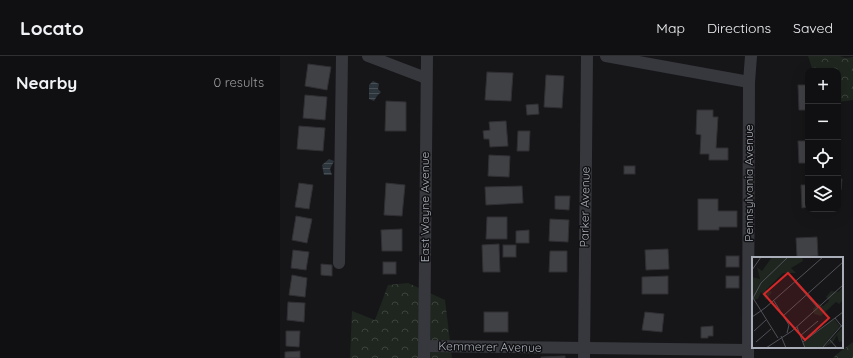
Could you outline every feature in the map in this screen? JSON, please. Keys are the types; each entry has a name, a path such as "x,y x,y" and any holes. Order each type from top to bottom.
{"street":[{"path":"339,262 342,56"},
{"path":"368,56 426,78"},
{"name":"East Wayne Avenue","path":"424,358 427,56"},
{"name":"Parker Avenue","path":"584,353 587,56"},
{"path":"606,56 749,82"},
{"name":"Pennsylvania Avenue","path":"748,354 749,82 751,56"},
{"name":"Kemmerer Avenue","path":"424,346 584,353 748,354"}],"green space":[{"path":"808,56 853,57 853,100 841,102 841,68 812,68"},
{"path":"408,283 445,300 452,358 350,358 352,311 375,320 388,285"},
{"path":"853,342 853,358 833,358 837,354"}],"shaded area":[{"path":"373,81 379,84 378,89 381,92 374,101 369,99 369,85"},
{"path":"329,159 334,161 330,169 332,175 324,175 322,165"}],"building":[{"path":"308,64 331,67 327,90 305,86"},
{"path":"487,72 513,73 511,101 485,100"},
{"path":"546,75 564,76 562,108 544,107"},
{"path":"798,85 805,85 805,110 799,110"},
{"path":"305,95 327,97 325,120 303,118"},
{"path":"386,101 406,102 406,131 385,131"},
{"path":"538,104 539,114 527,115 526,105"},
{"path":"697,110 713,110 713,117 718,117 716,148 728,148 728,160 709,160 709,154 700,154 701,135 696,134"},
{"path":"506,121 508,146 490,147 489,139 484,139 483,131 490,130 489,122"},
{"path":"299,126 325,128 323,151 297,149"},
{"path":"518,131 530,131 529,151 517,151"},
{"path":"798,141 805,141 805,163 799,163"},
{"path":"489,155 510,156 509,177 488,176"},
{"path":"624,166 635,166 635,174 624,174"},
{"path":"299,183 313,185 309,209 295,207"},
{"path":"386,183 405,185 402,216 384,215"},
{"path":"801,185 805,185 805,208 802,208"},
{"path":"522,186 523,203 486,205 485,187"},
{"path":"555,196 570,196 569,210 555,209"},
{"path":"698,199 718,199 718,211 737,211 737,227 719,227 719,230 698,230"},
{"path":"296,216 312,219 307,243 292,240"},
{"path":"487,217 507,217 507,239 486,239"},
{"path":"550,219 569,220 568,242 549,241"},
{"path":"402,229 402,251 382,251 381,230"},
{"path":"529,230 529,243 516,243 516,231"},
{"path":"817,237 818,256 797,257 796,238"},
{"path":"499,244 500,272 483,272 482,245"},
{"path":"503,245 516,245 516,257 503,257"},
{"path":"668,249 669,269 646,270 645,250"},
{"path":"293,250 309,252 306,270 291,268"},
{"path":"550,251 567,251 567,272 549,272"},
{"path":"726,256 739,256 739,267 726,267"},
{"path":"383,262 396,262 396,274 383,274"},
{"path":"321,264 332,265 332,276 321,275"},
{"path":"292,275 307,278 305,297 289,295"},
{"path":"668,276 668,294 642,294 642,277"},
{"path":"726,276 739,276 739,288 726,288"},
{"path":"288,302 305,303 304,322 287,320"},
{"path":"484,312 508,312 508,332 484,332"},
{"path":"645,312 664,314 662,332 642,330"},
{"path":"713,326 713,336 701,338 701,327"},
{"path":"286,331 300,331 299,347 286,346"},
{"path":"300,351 300,358 285,358 285,352"},
{"path":"565,356 565,358 541,358 541,357"}]}
